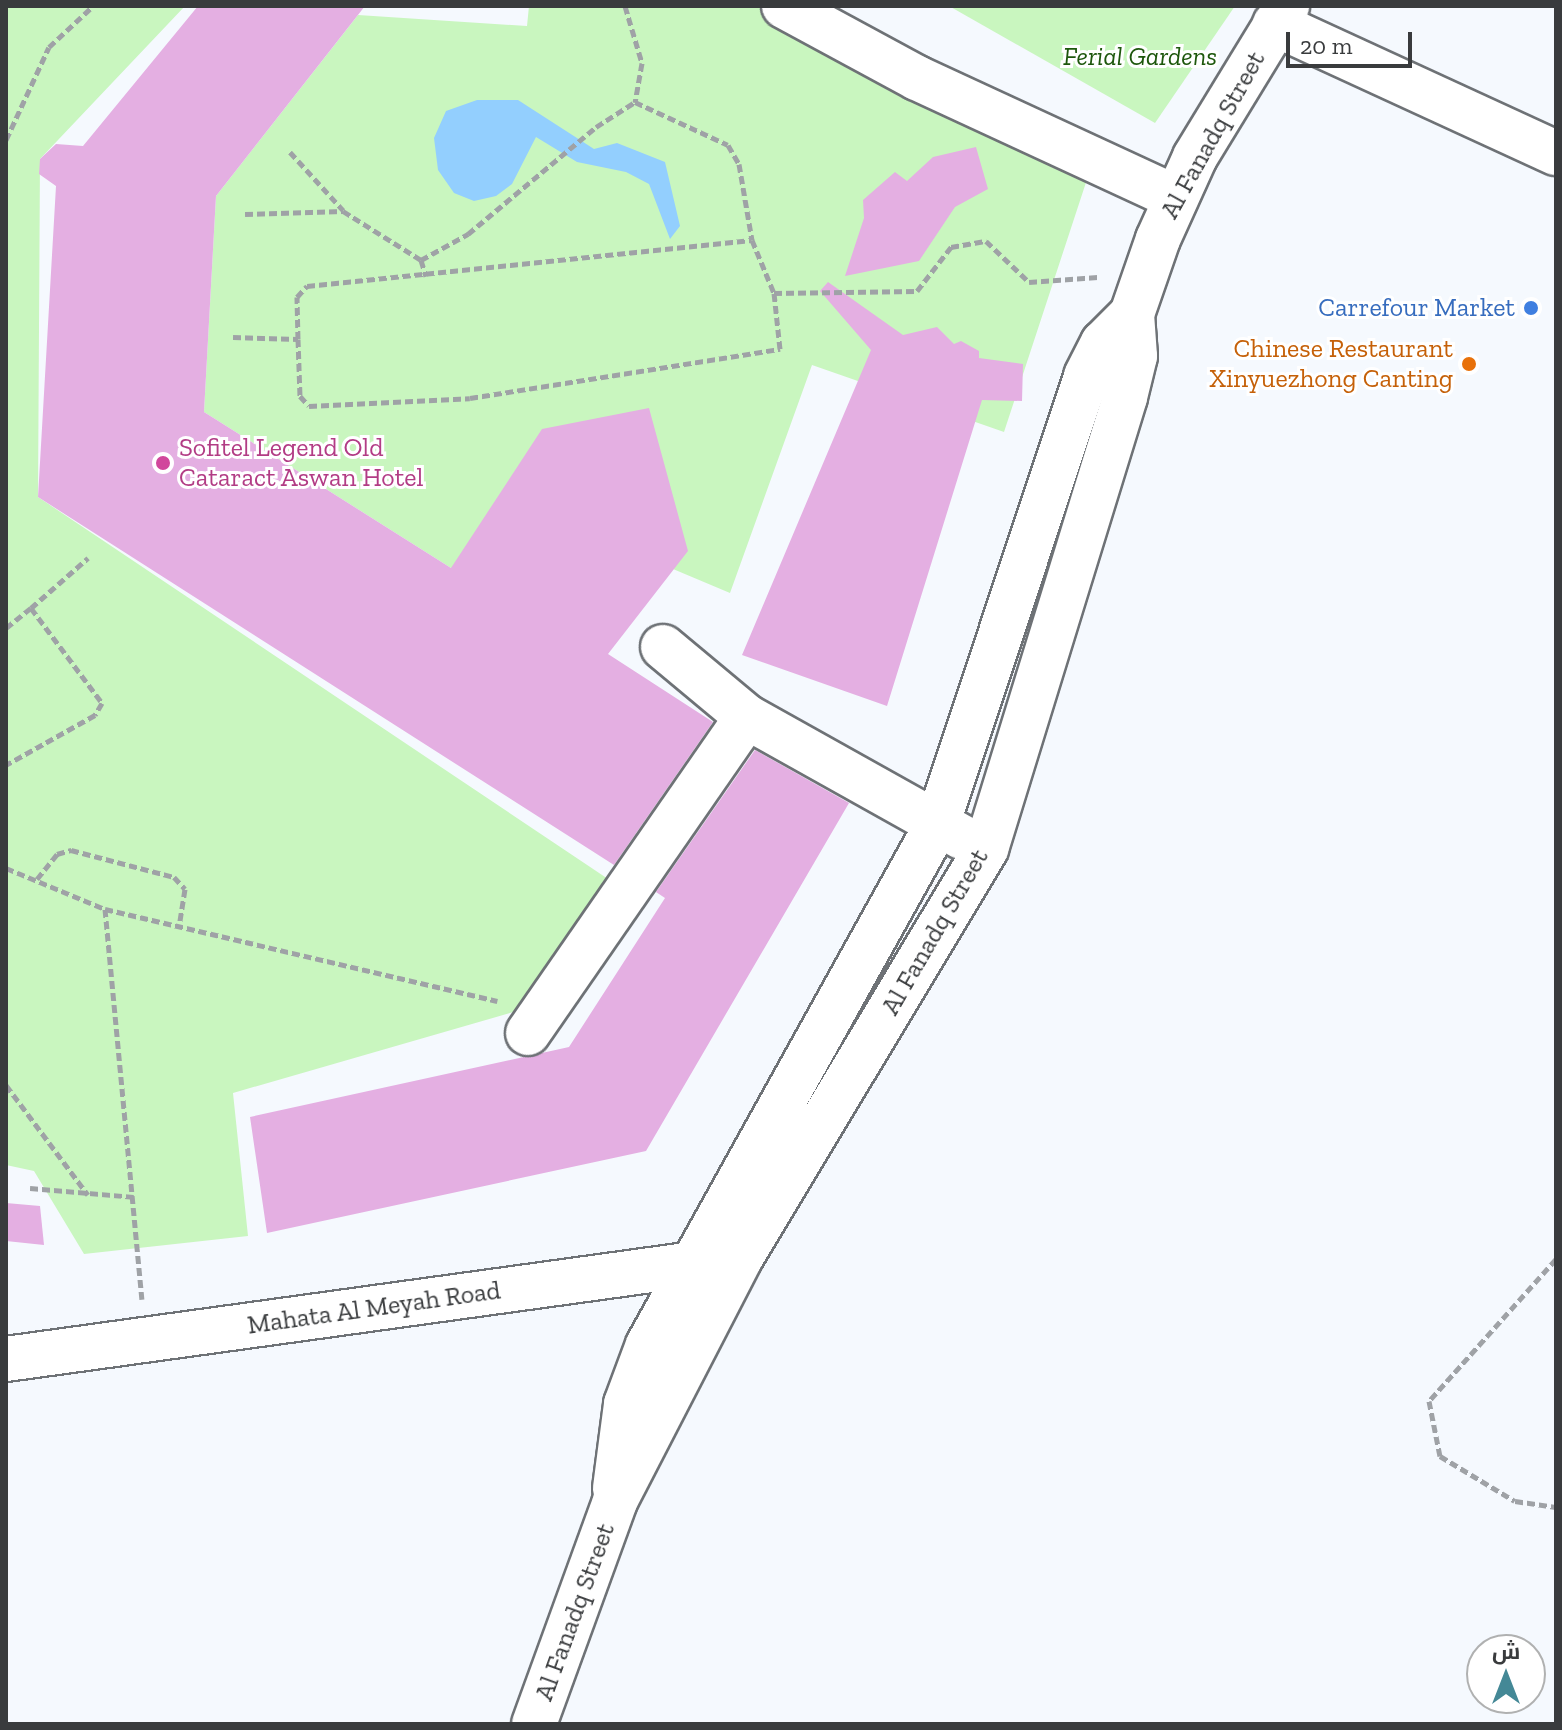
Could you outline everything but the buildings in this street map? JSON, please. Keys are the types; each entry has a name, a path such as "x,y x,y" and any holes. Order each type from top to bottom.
{"street":[{"path":"784,6 917,78 1174,197"},
{"path":"1281,15 1556,153"},
{"name":"Al Fanadq Street","path":"534,1724 615,1501 741,1257 986,849 1125,397 1135,356 1132,314 1174,197 1281,15"},
{"name":"Al Fanadq Street","path":"615,1501 626,1404 688,1265 937,825 1086,376 1103,343 1132,314"},
{"path":"663,647 747,717 937,825 986,849"},
{"path":"537,1023 747,717"},
{"name":"Mahata Al Meyah Road","path":"6,1359 741,1257"}],"path":[{"path":"6,140 49,47 93,6"},
{"path":"421,260 468,234 596,127 635,102 642,63 625,6"},
{"path":"635,102 728,145 739,164 752,240 774,293 780,349 470,398 309,406 300,396 297,297 307,286 426,277 752,240"},
{"path":"290,152 343,211 421,260 426,277"},
{"path":"245,214 343,211"},
{"path":"774,293 917,291 951,247 986,241 1029,282 1147,273"},
{"path":"233,337 298,339"},
{"path":"6,628 88,558"},
{"path":"6,765 95,715 102,703 31,608"},
{"path":"37,879 57,854 71,850 174,877 185,889 179,926"},
{"path":"6,868 105,909 179,926 537,1023"},
{"path":"105,909 146,1339"},
{"path":"6,1085 88,1195"},
{"path":"30,1188 134,1197"},
{"path":"1556,1259 1429,1401 1440,1456 1515,1501 1556,1507"}],"green space":[{"path":"6,6 185,6 40,159 38,497 620,887 517,1011 233,1093 248,1236 84,1254 34,1171 6,1165"},
{"path":"529,6 794,6 1096,152 1004,432 812,365 730,593 673,569 451,568 204,412 216,196 358,15 527,26"},
{"name":"Ferial Gardens","path":"949,6 1235,6 1155,123"}],"water":[{"path":"477,100 518,100 594,149 617,143 665,162 680,226 670,239 649,184 626,172 577,162 536,137 512,184 496,196 474,201 454,193 438,170 434,138 446,111"}],"place":[{"name":"Carrefour Market","path":"1531,308"},
{"name":"Chinese Restaurant Xinyuezhong Canting","path":"1469,364"},
{"name":"Sofitel Legend Old Cataract Aswan Hotel","path":"163,463"}]}
